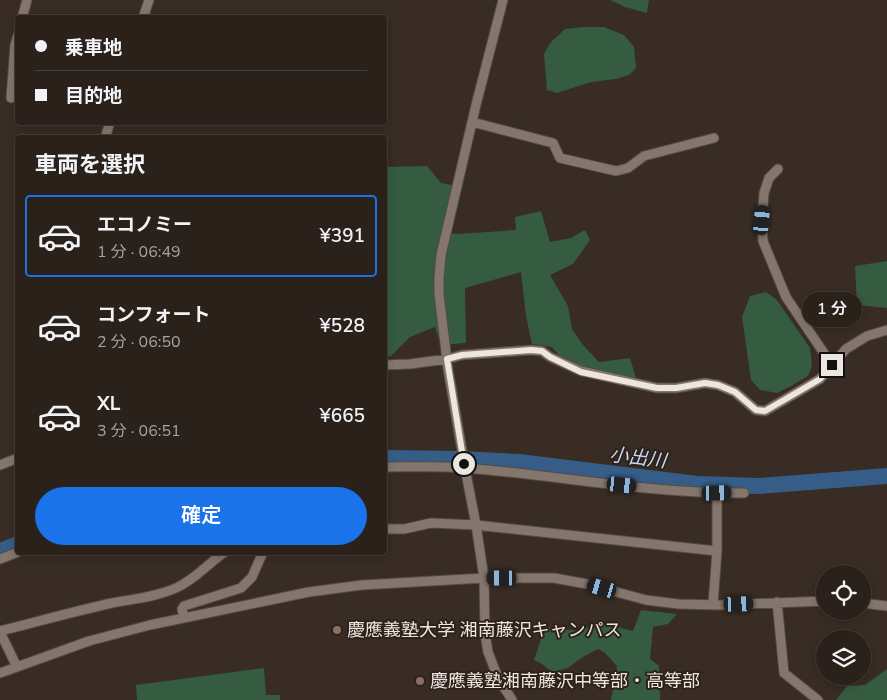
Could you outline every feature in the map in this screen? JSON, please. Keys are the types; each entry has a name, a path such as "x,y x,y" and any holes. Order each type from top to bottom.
{"street":[{"path":"23,15 27,0"},
{"path":"144,15 149,0"},
{"path":"503,0 472,122 442,255 439,294 447,359 484,578 485,634 488,652 498,678 512,700"},
{"path":"11,98 15,45"},
{"path":"472,122 553,143 560,158 616,171 628,168 644,156 714,138"},
{"path":"778,169 769,178 764,193 763,241 786,297 832,365"},
{"path":"387,365 410,364 462,355 531,350 542,351 581,372 657,388 676,388 705,383 718,385 735,392 756,410 765,411 820,379 846,349 867,336 887,330"},
{"path":"0,465 15,459"},
{"path":"387,467 464,466 681,491 744,493"},
{"path":"713,604 717,550 717,493"},
{"path":"387,529 404,529 431,523 476,525 717,550"},
{"path":"0,559 15,553"},
{"path":"17,666 0,631 113,603 148,597 175,588 195,578 220,555"},
{"path":"184,618 182,609 184,606 241,588 252,577 262,555"},
{"path":"0,673 89,640 150,625 309,592 362,584 484,578 554,578 587,584 646,600 678,604 816,601"},
{"path":"777,602 784,673 818,700"},
{"path":"871,604 887,606"}],"green space":[{"path":"610,0 649,0 647,13 625,7"},
{"path":"604,27 624,35 634,47 636,68 629,75 616,79 591,82 557,93 547,90 544,54 550,43 565,29"},
{"path":"427,166 441,183 456,186 445,232 457,234 516,230 515,217 541,211 550,242 571,238 585,230 590,240 573,264 550,275 568,306 572,329 583,345 599,362 630,358 636,378 634,381 583,368 563,360 552,347 532,344 526,316 521,272 465,288 466,343 441,345 435,327 410,337 390,357 387,356 387,167"},
{"path":"887,261 887,308 857,305 855,266"},
{"path":"766,292 777,300 810,348 812,366 808,376 777,393 760,390 751,380 742,317 750,296"},
{"path":"641,610 677,614 668,624 653,627 650,659 659,666 660,700 611,700 617,666 605,653 598,649 568,668 552,672 534,660 545,627 581,631 598,622 633,631"},
{"path":"264,668 266,695 280,695 280,700 137,700 136,685"},
{"path":"887,669 887,700 836,700 847,686 871,685 871,681"}],"waterway":[{"name":"小出川","path":"387,458 519,462 697,484 759,486 887,476"},
{"name":"小出川","path":"0,551 15,545"}],"place":[{"name":"慶應義塾大学 湘南藤沢キャンパス","path":"337,630"},
{"name":"慶應義塾湘南藤沢中等部・高等部","path":"420,681"}],"route":[{"path":"464,464 447,359 462,355 531,350 542,351 581,372 657,388 676,388 705,383 718,385 735,392 756,410 765,411 820,379 832,365"}]}
